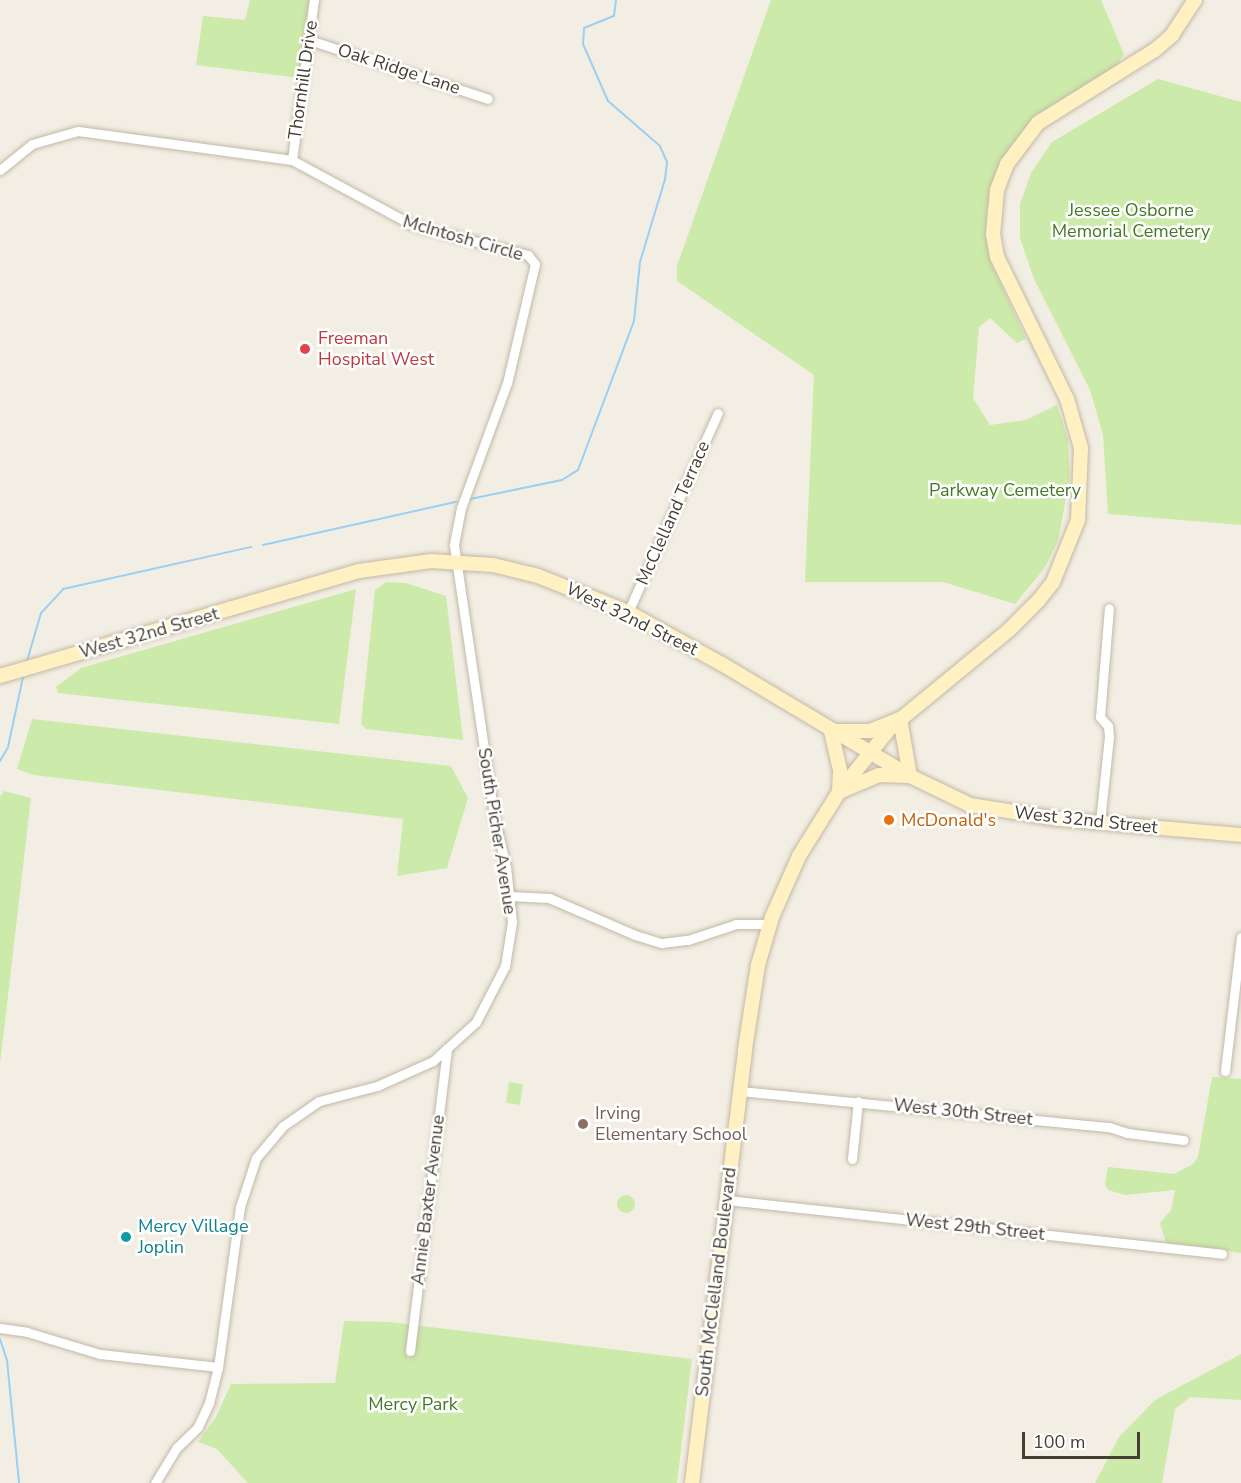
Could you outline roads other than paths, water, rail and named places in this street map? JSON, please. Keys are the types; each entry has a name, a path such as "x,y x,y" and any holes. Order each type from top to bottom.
{"main road":[{"path":"900,719 910,776 879,775 839,792 840,770 831,731 870,731 900,719 1009,630 1039,600 1053,582 1068,551 1082,501 1081,448 1067,399 997,257 994,210 1007,164 1038,123 1155,51 1172,35 1195,0"},
{"name":"West 32nd Street","path":"0,676 359,571 455,561 538,576 628,612 722,663 831,731 910,776 970,806 1100,822 1241,835"},
{"name":"South McClelland Boulevard","path":"692,1483 753,992 770,924 799,856 839,792 870,752 900,719"}],"street":[{"name":"Thornhill Drive","path":"292,159 314,0"},
{"name":"Oak Ridge Lane","path":"309,40 488,99"},
{"name":"McIntosh Circle","path":"0,170 32,144 78,131 292,159 412,225 533,259 507,383 457,522 455,561"},
{"name":"McClelland Terrace","path":"628,612 718,413"},
{"name":"South Picher Avenue","path":"155,1483 177,1447 198,1427 209,1403 218,1367 240,1207 256,1158 283,1126 319,1101 377,1086 433,1061 476,1022 505,966 512,937 509,896 455,561"},
{"path":"1100,822 1109,737 1108,726 1100,717 1109,608"},
{"path":"509,896 549,898 635,935 662,943 688,940 736,924 770,924"},
{"path":"1226,1071 1241,937"},
{"name":"Annie Baxter Avenue","path":"410,1351 447,1048"},
{"name":"West 30th Street","path":"740,1091 1109,1127 1184,1140"},
{"path":"852,1160 858,1101"},
{"name":"West 29th Street","path":"726,1200 1222,1254"},
{"path":"0,1328 27,1332 100,1354 218,1367"}],"waterway":[{"path":"470,499 562,480 578,470 634,321 640,262 665,179 667,162 660,146 608,101 583,44 584,28 614,16 616,0"},
{"path":"263,545 456,502"},
{"path":"27,661 41,613 63,589 251,547"},
{"path":"0,761 8,747 23,677"},
{"path":"0,1339 7,1360 19,1483"}],"place":[{"name":"Freeman Hospital West","path":"305,349"},
{"name":"McDonald's","path":"889,820"},
{"name":"Irving Elementary School","path":"583,1124"},
{"name":"Mercy Village Joplin","path":"126,1237"}],"park label":[{"name":"Jessee Osborne Memorial Cemetery","path":"1131,221"},
{"name":"Parkway Cemetery","path":"1005,490"},
{"name":"Mercy Park","path":"413,1404"}]}
